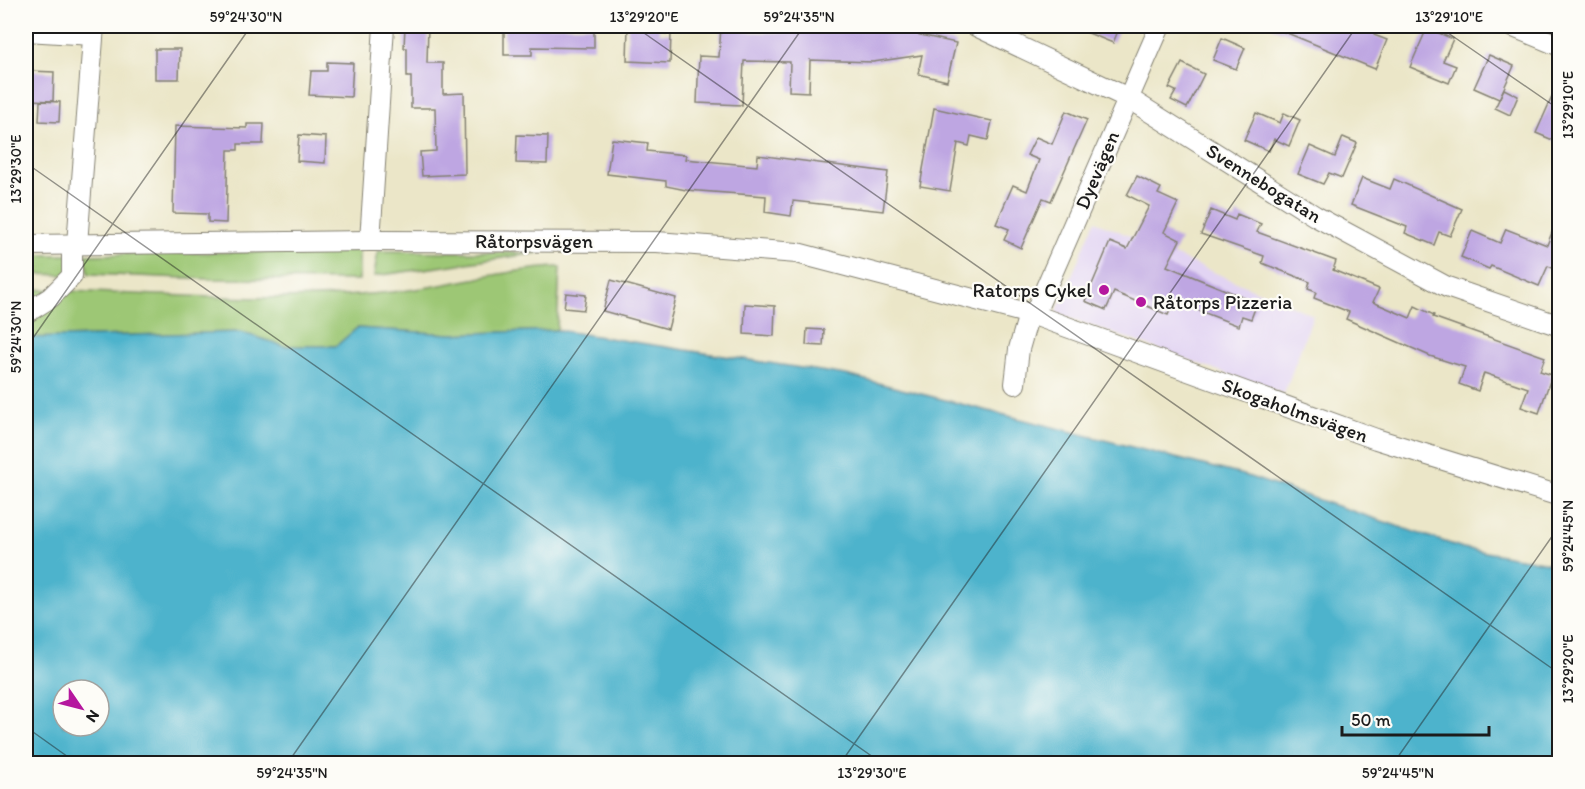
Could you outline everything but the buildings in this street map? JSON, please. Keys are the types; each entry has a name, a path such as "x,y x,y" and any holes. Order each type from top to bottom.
{"street":[{"path":"370,240 384,26"},
{"name":"Svennebogatan","path":"976,26 1128,98 1315,216 1447,287 1560,326"},
{"name":"Dyevägen","path":"1015,384 1019,349 1032,314 1160,26"},
{"path":"1511,26 1560,46"},
{"path":"26,31 93,30 72,276 50,298 26,313"},
{"name":"Råtorpsvägen","path":"26,245 370,240 657,242 797,254 1032,314"},
{"name":"Skogaholmsvägen","path":"1032,314 1376,439 1560,496"}],"shaded area":[{"path":"1095,221 1313,315 1284,394 1056,313"}],"green space":[{"path":"359,250 359,280 208,279 89,274 85,255"},
{"path":"378,251 538,253 374,276"},
{"path":"69,255 72,275 26,274 26,256"},
{"path":"560,267 557,330 450,334 357,328 336,346 283,346 240,332 26,338 26,289 214,297 308,297 402,291 520,271"}],"water":[{"path":"357,328 450,334 557,330 846,375 1247,476 1463,548 1559,565 1559,763 26,763 26,338 240,332 284,346 336,346"}],"place":[{"name":"Ratorps Cykel","path":"1104,290"},
{"name":"Råtorps Pizzeria","path":"1141,302"}]}
